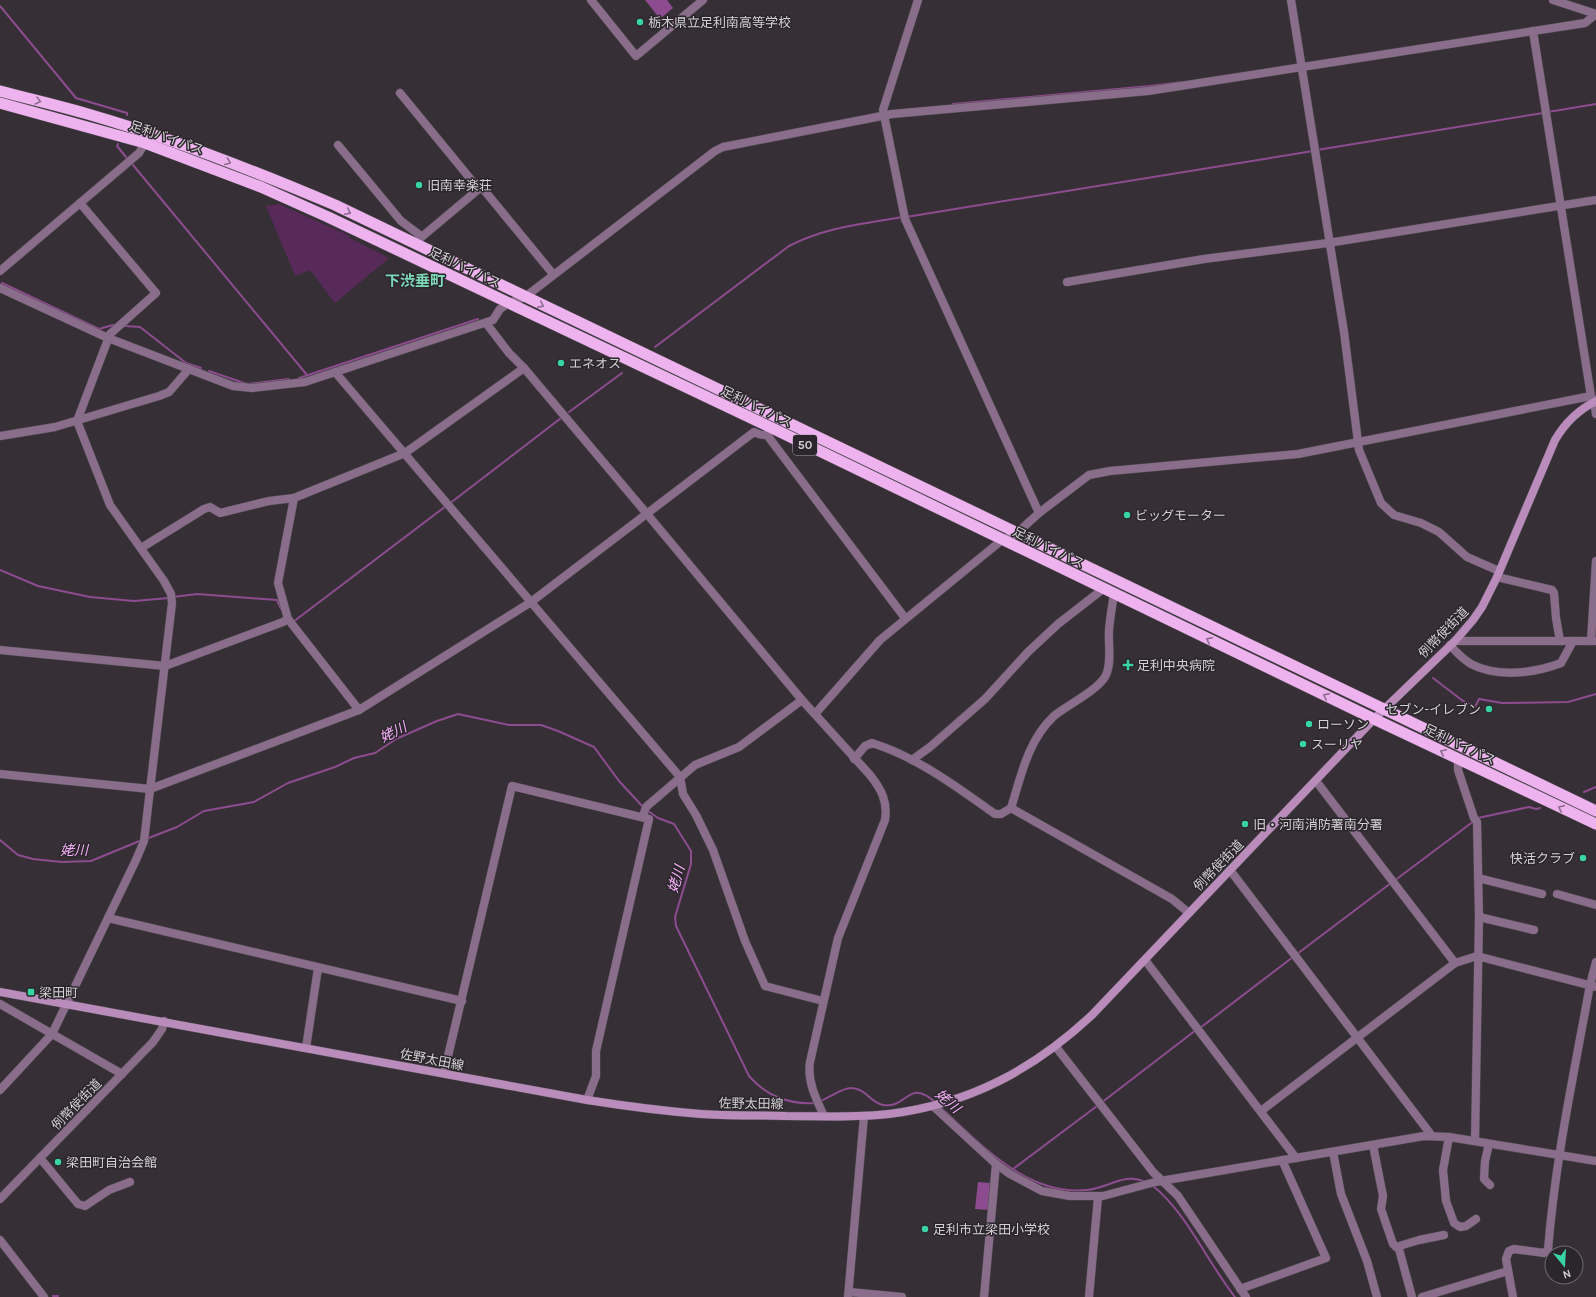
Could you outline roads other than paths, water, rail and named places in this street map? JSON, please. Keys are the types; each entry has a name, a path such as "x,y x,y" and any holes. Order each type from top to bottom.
{"highway":[{"name":"足利バイパス","path":"0,91 90,114 205,153 269,177 419,241 525,297 1596,811"},
{"name":"足利バイパス","path":"0,103 145,143 261,187 509,303 770,432 1002,540 1596,824"}],"main road":[{"name":"例幣使街道","path":"864,1116 888,1114 937,1105 969,1095 1002,1081 1056,1047 1092,1015 1374,719 1452,643 1482,607 1498,574 1555,440 1561,430 1576,413 1594,399"},
{"name":"佐野太田線","path":"0,992 587,1100 658,1110 703,1114 822,1112 864,1116"}],"street":[{"path":"591,0 636,56 703,0"},
{"path":"918,0 883,110 905,219 1039,513"},
{"path":"1291,0 1359,441 1359,450 1381,503 1394,515 1421,523 1439,532 1467,557 1498,574 1552,590 1554,593 1560,641"},
{"path":"1553,0 1596,14"},
{"path":"0,288 108,338 242,388 305,382 493,320 500,309 509,303 525,297 715,151 733,145 883,116 1148,91 1585,23 1596,14"},
{"path":"1533,31 1596,414"},
{"path":"400,93 473,182 480,188 553,274"},
{"path":"0,271 139,153 145,143"},
{"path":"338,145 419,241 480,188"},
{"path":"1067,282 1204,259 1328,243 1596,200"},
{"path":"0,1090 52,1034 144,841 165,666 171,594 141,548 110,505 77,421 110,334 156,294 80,203"},
{"path":"486,323 509,354 524,368 802,700 879,787 886,803 887,811 880,835 838,938 808,1070 816,1098 822,1112"},
{"path":"141,548 210,507 220,513 269,501 294,498 405,453 524,368"},
{"path":"0,436 55,427 169,392 189,369"},
{"path":"335,372 680,777 683,794 696,815 713,850 745,941 765,986 823,1001"},
{"path":"815,714 880,640 905,618 1002,540 1017,533 1039,513 1089,475 1110,471 1298,454 1359,441 1594,399"},
{"path":"0,774 150,789 359,710 531,602 754,432 764,436 770,432 905,618"},
{"path":"294,498 278,583 288,619 359,710"},
{"path":"1452,643 1593,641 1596,561"},
{"path":"912,760 930,748 985,699 1028,652 1103,589"},
{"path":"854,759 865,746 872,743 912,760 957,787 995,814 1001,814 1011,808 1033,743 1042,728 1054,716 1078,700 1106,677 1109,667 1109,630 1114,594"},
{"path":"0,650 165,666 288,619"},
{"path":"1452,643 1464,659 1476,666 1498,671 1523,672 1537,670 1561,663 1573,641"},
{"path":"643,816 646,807 696,765 739,747 802,700"},
{"path":"1458,759 1458,770 1476,820 1478,917 1475,1142"},
{"path":"1316,781 1455,963"},
{"path":"444,1073 512,786 643,816 649,819 596,1051 596,1076 587,1100"},
{"path":"1011,808 1165,896 1189,913"},
{"path":"1230,870 1432,1136"},
{"path":"1478,878 1542,894"},
{"path":"1557,894 1596,905"},
{"path":"1478,917 1534,930"},
{"path":"108,918 462,1001"},
{"path":"1261,1111 1455,963 1477,956 1593,986"},
{"path":"1145,960 1296,1158"},
{"path":"1512,1297 1506,1257 1511,1249 1544,1253 1548,1250 1552,1199 1559,1155 1593,986 1596,962"},
{"path":"306,1048 318,968"},
{"path":"0,1004 122,1074"},
{"name":"例幣使街道","path":"0,1199 159,1035 164,1021"},
{"path":"1056,1047 1153,1172 1158,1181 1178,1196 1246,1297"},
{"path":"937,1105 996,1164 1021,1181 1042,1191 1063,1196 1098,1197 1158,1181 1432,1136 1449,1137 1596,1161"},
{"path":"864,1116 848,1294 902,1297"},
{"path":"1449,1137 1442,1170 1446,1201 1454,1223 1460,1227 1466,1226 1476,1219"},
{"path":"1489,1144 1485,1161 1484,1179 1490,1185"},
{"path":"1373,1145 1383,1196 1381,1209 1393,1244 1399,1249 1412,1297"},
{"path":"1333,1152 1341,1194 1367,1261 1377,1297"},
{"path":"40,1158 78,1204 84,1206 110,1190 130,1182"},
{"path":"1240,1289 1326,1258 1282,1160"},
{"path":"984,1297 996,1164"},
{"path":"1089,1297 1098,1197"},
{"path":"1396,1247 1419,1240 1444,1235"},
{"path":"0,1240 44,1297"},
{"path":"1422,1297 1508,1271"}],"waterway":[{"path":"0,6 76,98 127,113 127,115"},
{"path":"953,104 1182,82"},
{"path":"1548,112 1596,104"},
{"path":"1317,150 1543,113"},
{"path":"118,144 117,146 126,157"},
{"path":"906,217 1313,151"},
{"path":"133,165 307,375"},
{"path":"655,347 789,246 830,230 902,217"},
{"path":"2,283 99,329 113,325"},
{"path":"299,378 478,319"},
{"path":"125,326 140,327 186,363 201,368"},
{"path":"209,371 247,384 289,379"},
{"path":"569,412 622,373"},
{"path":"449,504 561,418"},
{"path":"293,622 446,506"},
{"path":"0,570 38,586 90,597 134,601 169,598"},
{"path":"173,597 197,594 277,600 281,609"},
{"path":"1433,678 1463,701 1475,707 1479,699 1502,703 1568,702 1596,694"},
{"name":"姥川","path":"146,839 177,827 204,811 254,802 288,783 335,767 354,758 375,753 396,739 437,721 458,714 509,725 541,725 594,747 619,781 643,807"},
{"path":"1584,792 1596,787"},
{"path":"1478,818 1529,807 1536,809 1540,808"},
{"name":"姥川","path":"648,811 658,818 674,824 691,851 691,864 675,917 676,926 749,1076 763,1089 779,1098 788,1101 816,1103"},
{"path":"1394,881 1474,821"},
{"name":"姥川","path":"0,840 18,855 33,859 62,862 91,861 142,840"},
{"path":"1297,954 1391,883"},
{"path":"1200,1028 1293,957"},
{"path":"1101,1103 1196,1030"},
{"name":"姥川","path":"820,1101 840,1091 852,1088 865,1093 875,1102 883,1105 898,1103 914,1093 927,1096 936,1103"},
{"path":"1013,1169 1097,1106"},
{"name":"姥川","path":"940,1107 988,1151 1006,1165 1024,1176 1044,1185 1065,1190 1087,1190 1130,1179 1138,1179 1145,1182"},
{"name":"姥川","path":"1153,1186 1176,1210 1235,1297"},
{"path":"53,1296 58,1296"}],"place":[{"name":"栃木県立足利南高等学校","path":"640,22"},
{"name":"旧南幸楽荘","path":"419,185"},
{"name":"エネオス","path":"561,363"},
{"name":"ビッグモーター","path":"1127,515"},
{"name":"足利中央病院","path":"1128,665"},
{"name":"セブン-イレブン","path":"1489,709"},
{"name":"ローソン","path":"1309,724"},
{"name":"スーリヤ","path":"1303,744"},
{"name":"旧・河南消防署南分署","path":"1245,824"},
{"name":"快活クラブ","path":"1583,858"},
{"name":"梁田町","path":"31,992"},
{"name":"梁田町自治会館","path":"58,1162"},
{"name":"足利市立梁田小学校","path":"925,1229"}],"district":[{"name":"下渋垂町","path":"415,281"}]}
